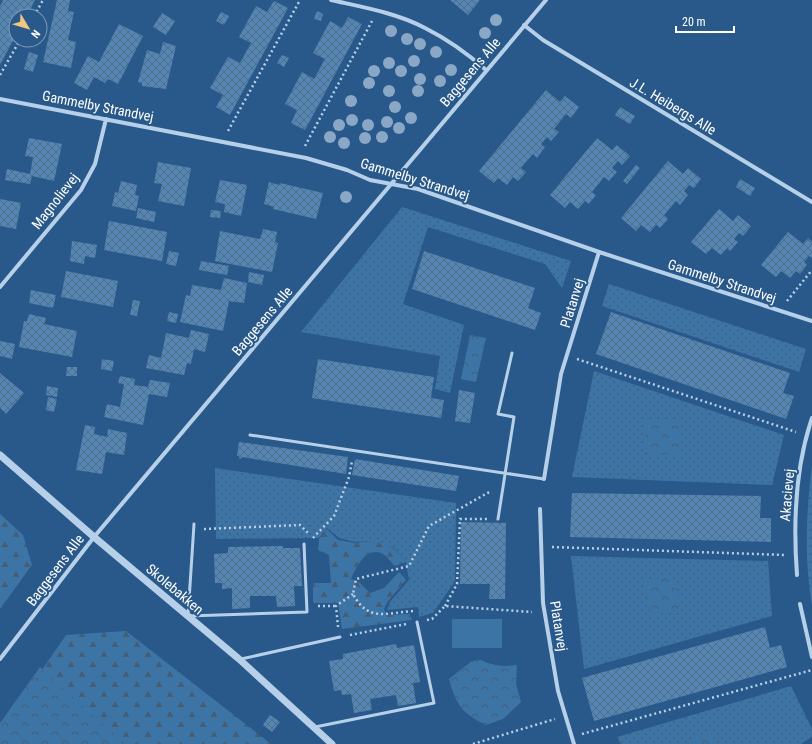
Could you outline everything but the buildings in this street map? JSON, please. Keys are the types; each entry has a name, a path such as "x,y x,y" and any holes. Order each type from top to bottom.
{"street":[{"path":"331,0 378,10 425,27 472,57 486,70"},
{"name":"Baggesens Alle","path":"0,659 94,537 546,0"},
{"name":"J.L. Heibergs Alle","path":"524,25 543,40 812,202"},
{"name":"Gammelby Strandvej","path":"0,99 106,118 299,157 348,170 370,180 418,189 599,252 812,321"},
{"name":"Magnolievej","path":"0,287 81,190 95,164 106,118"},
{"name":"Platanvej","path":"544,479 561,374 599,252"},
{"name":"Akacievej","path":"797,575 795,555 796,496 806,435 812,418"},
{"name":"Skolebakken","path":"0,455 94,537 239,659 332,744"},
{"name":"Platanvej","path":"540,510 543,603 558,691 574,744"},
{"path":"800,604 812,657"}],"lane":[{"path":"498,519 514,417 498,414 512,352"},
{"path":"250,434 544,479"},
{"path":"194,524 188,616 307,612 304,544"},
{"path":"313,727 434,703 417,622"},
{"path":"239,659 340,637"}],"path":[{"path":"222,142 300,0"},
{"path":"299,157 378,10"},
{"path":"0,75 15,48"},
{"path":"779,310 812,270"},
{"path":"567,356 806,435"},
{"path":"304,544 313,538 334,516 349,477 354,450"},
{"path":"417,622 415,611 370,614 364,610 353,594 356,579 409,566 429,526 503,483"},
{"path":"445,606 457,584 460,519 498,519"},
{"path":"194,530 300,525 313,538"},
{"path":"542,547 795,555"},
{"path":"307,606 336,606"},
{"path":"572,737 812,670"},
{"path":"473,744 565,716"}],"green space":[{"path":"402,207 571,261 562,288 545,264 428,227 403,304 464,325 450,393 435,389 440,356 301,332"},
{"path":"609,284 806,349 799,372 602,306"},
{"path":"470,335 486,338 476,382 461,379"},
{"path":"594,371 784,435 772,485 572,477"},
{"path":"645,419 681,420 680,455 644,454"},
{"path":"812,465 812,606 809,588 807,536 808,501"},
{"path":"215,468 456,503 455,581 433,613 419,617 418,607 387,610 390,602 409,580 406,562 394,548 373,541 355,542 339,538 327,528 319,538 216,539"},
{"path":"0,514 23,535 32,565 0,609"},
{"path":"327,529 338,540 355,543 373,541 394,549 406,562 395,566 383,554 375,552 370,553 358,564 351,579 359,582 370,593 384,588 399,572 406,580 388,601 384,609 387,615 410,614 412,620 342,629 338,603 313,603 313,583 331,583 329,555 318,550 319,539"},
{"path":"571,556 768,561 772,616 584,669"},
{"path":"672,575 681,608 652,616 643,582"},
{"path":"452,619 502,619 502,648 452,648"},
{"path":"126,631 271,744 0,744 0,731 66,635"},
{"path":"481,660 499,666 517,665 516,684 521,702 503,719 486,725 471,716 461,707 454,695 449,679 472,661"},
{"path":"40,667 126,744 0,744 0,723"},
{"path":"791,686 812,729 812,737 801,744 621,744 617,737"},
{"path":"709,730 718,744 687,744"}]}
